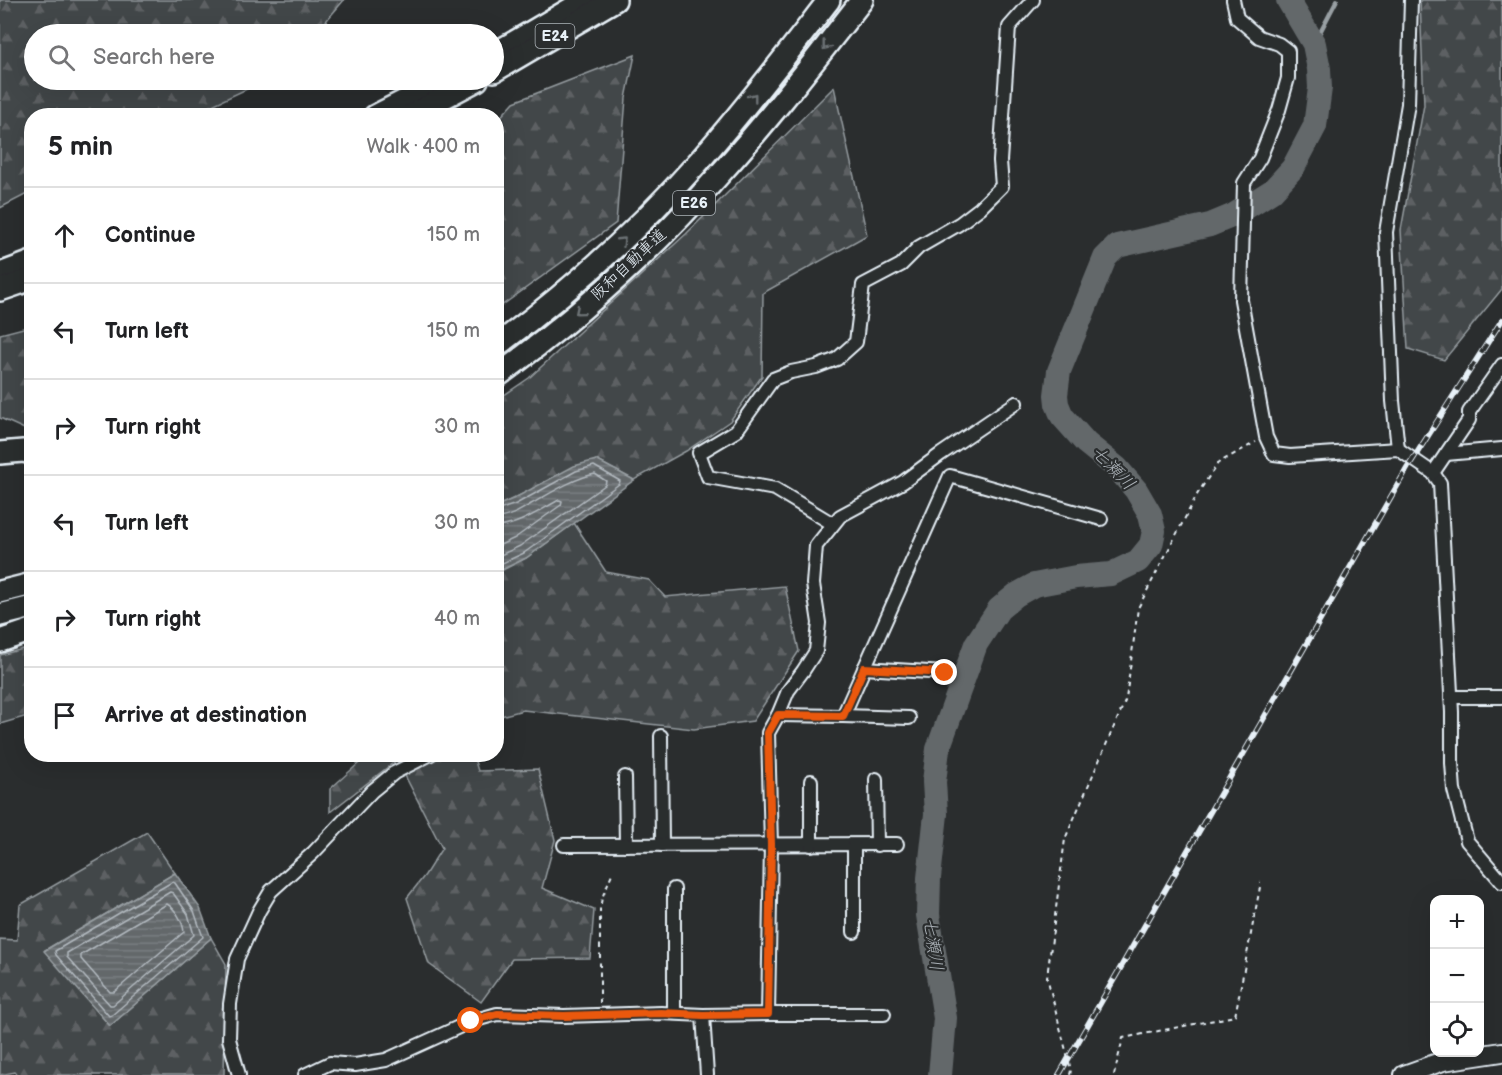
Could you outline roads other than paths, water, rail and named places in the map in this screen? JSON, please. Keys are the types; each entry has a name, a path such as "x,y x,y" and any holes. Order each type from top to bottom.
{"highway":[{"name":"E24","path":"504,48 586,0"},
{"name":"E24","path":"504,65 615,0"},
{"name":"阪和自動車道","path":"504,340 588,272 650,214 701,160 746,107 829,0"},
{"name":"阪和自動車道","path":"504,371 535,349 610,285 667,231 718,177 765,122 862,0"},
{"path":"391,108 426,90"},
{"path":"424,108 458,90"},
{"path":"12,282 24,270"},
{"path":"504,333 588,272"},
{"path":"0,453 24,451"},
{"path":"0,592 24,586"},
{"path":"0,615 24,609"},
{"path":"0,641 24,633"}],"main road":[{"path":"1404,1075 1443,1060 1502,1052"}],"street":[{"path":"833,524 775,489 708,477 699,453 735,431 773,379 837,359 856,342 863,285 901,264 919,247 958,224 980,208 1002,186 1000,161 1010,27 1033,0"},
{"path":"1233,0 1237,18 1259,37 1279,44 1288,51 1288,78 1279,110 1260,158 1244,183 1241,300 1266,436 1274,454 1290,456 1398,449 1433,473 1440,483 1454,790 1467,841 1502,882"},
{"path":"1398,449 1393,401 1386,232 1408,105 1411,0"},
{"path":"1433,473 1469,420 1469,412 1502,365"},
{"path":"768,1014 771,845 768,733 788,691 816,651 819,623 813,584 816,546 840,516 903,482 1016,404"},
{"path":"1446,454 1502,448"},
{"path":"843,716 950,476 1101,519"},
{"path":"864,668 945,673"},
{"path":"1451,697 1502,697"},
{"path":"778,715 909,718"},
{"path":"662,736 662,845"},
{"path":"239,1075 229,1039 230,1004 237,960 259,911 271,891 314,854 372,791 394,773 415,762"},
{"path":"625,777 626,845"},
{"path":"876,779 877,845"},
{"path":"811,845 812,781"},
{"path":"564,845 897,844"},
{"path":"854,845 854,932"},
{"path":"674,889 674,1013"},
{"path":"305,1075 330,1063 355,1065 386,1060 471,1021 497,1014 564,1016 674,1013 703,1015 884,1014"},
{"path":"703,1015 707,1075"}],"water":[{"path":"596,460 634,480 526,558 504,569 504,503 574,466"},
{"path":"175,873 200,908 211,938 110,1026 44,951"}],"waterway":[{"name":"七瀬川","path":"940,1075 945,1018 928,915 929,878 936,814 934,782 938,749 976,644 999,609 1016,595 1034,585 1076,577 1111,574 1138,561 1151,545 1154,531 1150,514 1136,490 1117,468 1086,443 1062,416 1056,395 1059,371 1105,258 1117,246 1210,225 1234,215 1272,191 1293,168 1315,126 1320,88 1314,44 1288,0"},
{"path":"1314,44 1337,0"}],"railway":[{"path":"1059,1075 1408,467 1502,320"}]}
